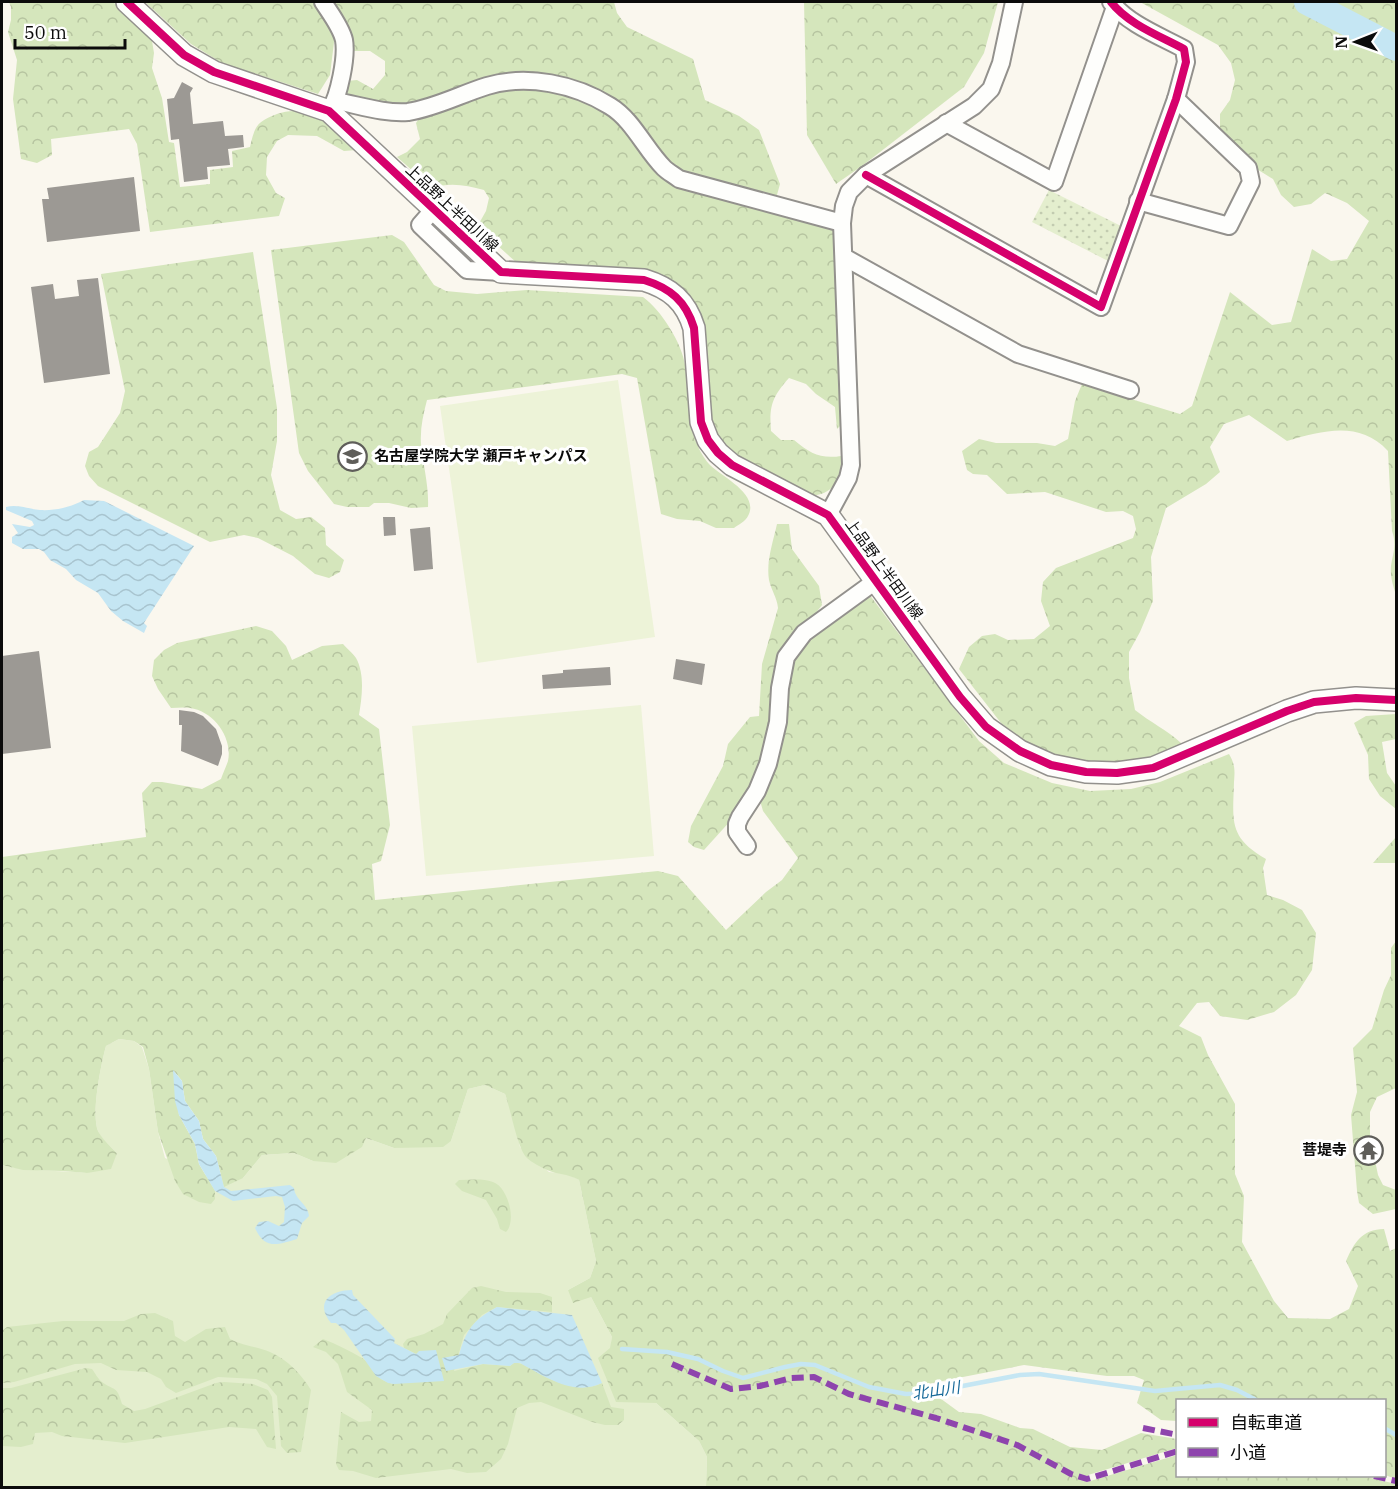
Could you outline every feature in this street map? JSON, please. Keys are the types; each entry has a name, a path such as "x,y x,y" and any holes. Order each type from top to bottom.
{"street":[{"name":"上品野上半田川線","path":"127,2 184,55 214,72 333,106 434,209 501,272 644,280 674,293 687,309 694,328 701,422 708,440 732,465 828,515 960,697 986,727 1020,751 1051,765 1086,772 1117,773 1153,768 1287,711 1314,702 1356,698 1396,700"},
{"path":"323,2 344,38 345,52 333,106 406,112 419,110 489,86 535,81 556,85 579,91 612,107 664,169 678,179 842,223"},
{"path":"828,515 848,478 851,465 842,223 849,192 866,175 974,106 991,89 1001,63 1014,2"},
{"path":"866,175 1101,307 1176,99 1186,62 1184,49 1137,23 1113,4 1054,182 946,123"},
{"path":"1138,201 1229,226 1251,182 1248,168 1176,99"},
{"path":"844,257 1018,354 1131,390"},
{"path":"747,846 737,832 737,824 757,791 768,764 778,722 780,688 786,657 804,633 877,580"}],"green space":[{"path":"9,2 113,2 151,35 154,53 152,68 162,98 169,142 174,143 180,187 210,184 210,170 233,167 232,151 250,147 255,129 261,122 289,111 301,112 321,120 357,150 344,151 317,136 288,135 277,141 267,157 266,175 276,193 285,198 279,216 150,232 137,144 129,129 51,139 52,155 37,163 21,159 13,99 17,60 8,32 11,20"},
{"path":"145,2 317,2 335,34 330,75 318,94 222,63 191,44"},
{"path":"329,2 614,2 617,13 627,27 693,59 705,100 739,116 759,130 780,184 775,202 682,176 630,118 556,80 410,107 345,98 343,93 347,81 357,80 373,89 385,75 385,61 370,51 351,51"},
{"path":"804,2 998,2 984,53 964,87 836,184 807,135"},
{"path":"1140,2 1396,2 1396,595 1391,574 1394,545 1388,451 1377,441 1353,432 1327,432 1287,441 1249,415 1224,424 1210,447 1220,472 1206,484 1166,508 1151,557 1153,601 1129,652 1129,678 1135,710 1176,738 1181,743 1179,748 1149,762 1086,764 1053,756 1026,742 1001,723 959,669 969,647 982,636 995,634 1008,640 1034,639 1050,626 1041,601 1043,582 1056,568 1133,538 1136,529 1133,516 1123,511 1106,512 1045,492 1007,494 987,475 973,474 967,470 962,451 979,439 996,443 1037,443 1055,446 1068,439 1075,401 1082,384 1180,414 1192,406 1230,292 1272,325 1291,322 1312,249 1331,261 1347,259 1369,221 1347,203 1325,193 1311,204 1294,207 1281,195 1273,179 1252,166 1220,131 1220,114 1230,100 1235,80 1231,63 1218,45"},
{"path":"510,87 554,89 613,114 661,171 837,229 842,424 837,429 835,407 806,384 789,378 775,397 771,415 771,431 781,440 794,440 811,452 822,456 842,456 840,472 830,489 824,493 808,496 737,458 720,441 708,409 703,325 695,303 682,289 517,263 477,227 486,211 489,198 484,190 458,185 432,188 397,157 407,152 420,139 416,123 422,114"},
{"path":"1049,190 1121,226 1110,262 1032,222"},
{"path":"392,235 404,242 434,285 446,291 477,294 527,290 643,297 663,318 680,347 685,365 691,427 699,448 710,465 738,487 749,500 750,508 747,518 734,528 716,528 700,521 677,519 661,514 637,378 622,374 427,400 421,438 428,507 411,508 389,503 374,503 369,507 347,507 334,504 308,471 299,453 271,250"},
{"path":"253,252 277,408 277,441 271,475 280,510 296,519 311,517 325,528 326,545 344,560 340,572 329,578 315,574 293,556 258,538 244,535 210,542 98,486 89,476 85,466 89,452 98,447 120,413 125,391 101,274"},
{"path":"618,380 655,637 477,663 440,406"},
{"path":"777,524 789,524 792,549 819,586 822,605 792,638 771,731 754,785 733,818 704,850 688,842 691,826 723,766 728,744 750,717 759,716 762,664 778,608 768,573 770,552"},
{"path":"869,594 979,741 1004,763 1052,783 1090,791 1131,789 1160,782 1229,754 1234,771 1235,827 1245,843 1266,859 1263,868 1267,895 1302,910 1316,933 1312,970 1296,995 1274,1012 1247,1020 1220,1016 1209,1002 1197,1003 1179,1026 1201,1037 1208,1055 1235,1104 1235,1174 1244,1196 1242,1242 1274,1301 1288,1318 1330,1319 1349,1309 1358,1286 1346,1261 1352,1248 1364,1234 1384,1229 1390,1251 1396,1248 1396,1479 1386,1475 1386,1399 1176,1399 1176,1421 1161,1420 1137,1403 1144,1380 1134,1376 1107,1376 1024,1365 922,1385 959,1412 981,1414 1020,1428 1033,1429 1070,1447 1102,1450 1141,1433 1176,1439 1176,1448 1088,1475 1087,1482 1176,1455 1176,1477 1367,1477 1396,1484 1396,1487 706,1487 707,1457 699,1441 656,1403 616,1402 598,1358 610,1348 612,1337 591,1297 573,1303 568,1290 590,1278 596,1261 579,1180 547,1170 527,1158 517,1138 505,1094 485,1085 468,1089 451,1141 443,1147 394,1148 366,1138 362,1147 336,1163 313,1161 294,1153 262,1155 243,1178 224,1187 216,1156 203,1139 199,1121 185,1101 182,1081 174,1071 179,1115 195,1144 199,1164 215,1191 215,1199 211,1204 199,1202 183,1194 175,1181 158,1132 149,1069 143,1047 134,1041 119,1039 106,1046 96,1101 98,1131 117,1153 111,1169 87,1173 23,1170 2,1165 2,857 146,837 142,793 152,782 202,789 221,779 228,761 227,743 220,727 198,710 171,708 158,689 152,676 154,660 164,650 177,643 256,626 272,631 286,646 292,660 322,646 343,644 353,654 359,664 362,678 359,715 379,729 390,825 381,861 372,864 375,900 658,871 678,876 726,930 782,880 798,858 763,811 759,797 791,663 806,640"},
{"path":"641,705 654,856 426,876 412,726"},
{"path":"1396,714 1396,739 1382,742 1387,773 1396,786 1396,809 1380,796 1369,779 1368,755 1354,723 1366,716"},
{"path":"1396,837 1396,863 1373,863"},
{"path":"1396,941 1396,1088 1377,1097 1370,1112 1370,1136 1378,1175 1383,1185 1396,1190 1396,1209 1373,1214 1359,1203 1357,1191 1351,1115 1357,1092 1353,1048 1372,1029 1391,975 1391,948"},
{"path":"119,1039 134,1041 142,1047 149,1069 158,1132 165,1158 205,1175 243,1178 262,1155 294,1153 313,1161 366,1138 394,1148 451,1141 468,1089 485,1085 505,1094 520,1147 549,1172 568,1174 579,1180 596,1261 590,1278 568,1290 591,1297 612,1337 611,1348 656,1403 699,1441 707,1457 706,1488 2,1488 2,1165 34,1170 87,1173 117,1153 98,1131 96,1101 106,1046"},
{"path":"459,1180 485,1180 493,1182 503,1190 511,1213 506,1232 500,1229 486,1200 462,1191 455,1184"},
{"path":"481,1286 506,1292 540,1293 552,1297 552,1312 497,1307 482,1315 464,1335 454,1371 483,1364 510,1366 515,1363 525,1365 551,1379 576,1387 602,1383 611,1407 624,1409 624,1420 618,1425 605,1425 541,1402 529,1403 517,1408 508,1444 501,1459 486,1472 467,1473 451,1469 376,1478 353,1471 339,1470 336,1464 341,1412 359,1422 371,1421 372,1410 347,1392 338,1364 326,1352 313,1347 323,1339 338,1345 362,1358 378,1376 394,1384 416,1354 404,1348 403,1344 407,1339 424,1334 443,1324 447,1314 472,1288"},
{"path":"155,1313 173,1321 175,1336 185,1342 206,1329 225,1327 230,1339 270,1352 294,1368 311,1390 301,1452 287,1453 281,1446 277,1396 267,1384 256,1379 218,1377 176,1393 166,1387 161,1379 147,1372 116,1370 101,1363 75,1364 14,1382 2,1383 2,1331 7,1327 63,1321 124,1321 141,1314"},
{"path":"86,1368 92,1369 101,1381 115,1389 122,1404 134,1411 216,1383 253,1384 268,1390 272,1397 276,1449 267,1447 256,1429 229,1427 125,1443 62,1436 52,1432 35,1433 33,1444 21,1447 2,1446 2,1388 11,1388"}],"water":[{"path":"84,500 104,501 194,546 144,623 147,626 144,633 123,621 111,611 98,593 76,580 66,569 50,560 44,552 39,549 23,549 12,543 12,537 18,533 12,524 30,527 34,525 32,521 6,510 6,507 51,510 68,507"},
{"path":"173,1070 182,1081 185,1101 199,1121 203,1139 216,1156 224,1187 231,1191 290,1185 294,1188 309,1216 302,1223 297,1239 278,1244 267,1243 255,1228 259,1222 268,1221 279,1226 284,1222 285,1207 282,1197 233,1201 215,1191 199,1164 195,1144 179,1115 175,1101"},
{"path":"352,1290 353,1295 395,1339 394,1343 416,1354 419,1351 436,1350 444,1381 394,1384 376,1376 344,1330 336,1323 331,1323 324,1309 327,1299 332,1295"},
{"path":"497,1307 572,1315 602,1383 581,1388 570,1386 549,1379 520,1363 510,1366 483,1364 446,1371 442,1358 459,1355 472,1326 482,1316"}],"building":[{"path":"182,82 193,88 190,93 193,124 223,121 225,136 243,135 244,147 228,149 230,165 207,167 208,179 184,182 179,139 171,140 167,99 174,98"},
{"path":"134,177 140,231 47,242 42,199 49,199 47,188"},
{"path":"98,278 110,374 44,383 31,287 53,284 55,299 79,296 77,280"},
{"path":"383,517 395,517 396,535 384,536"},
{"path":"430,527 433,569 414,571 410,529"},
{"path":"39,651 51,748 2,754 2,656"},
{"path":"676,659 705,664 702,685 673,679"},
{"path":"610,667 611,685 543,689 542,675 563,673 563,670"},
{"path":"179,710 203,716 216,729 222,746 218,766 181,751 182,725 179,725"}],"waterway":[{"path":"1307,2 1396,48"},
{"name":"北山川","path":"622,1349 667,1352 698,1359 743,1378 801,1364 815,1365 869,1387 906,1394 926,1393 1020,1375 1039,1374 1155,1391 1220,1385 1237,1390 1254,1399"},
{"name":"北山川","path":"1386,1429 1396,1435"}],"marked path":[{"path":"672,1364 731,1389 760,1386 791,1378 814,1377 849,1394 936,1418 1017,1445 1071,1474 1087,1479 1176,1452"},
{"path":"1143,1428 1176,1435"},
{"path":"1378,1477 1396,1481"}],"cycle path":[{"path":"127,2 184,55 214,72 329,111 501,272 644,280 662,287 676,297 682,303 694,328 701,422 708,440 732,465 828,515 960,697 986,727 1020,751 1051,765 1086,772 1117,773 1153,768 1287,711 1314,702 1356,698 1396,700"},
{"path":"866,175 1101,307 1176,99 1186,62 1184,49 1135,23 1111,2"}],"place":[{"name":"名古屋学院大学 瀬戸キャンパス","path":"353,456"},
{"name":"菩堤寺","path":"1368,1150"}]}
